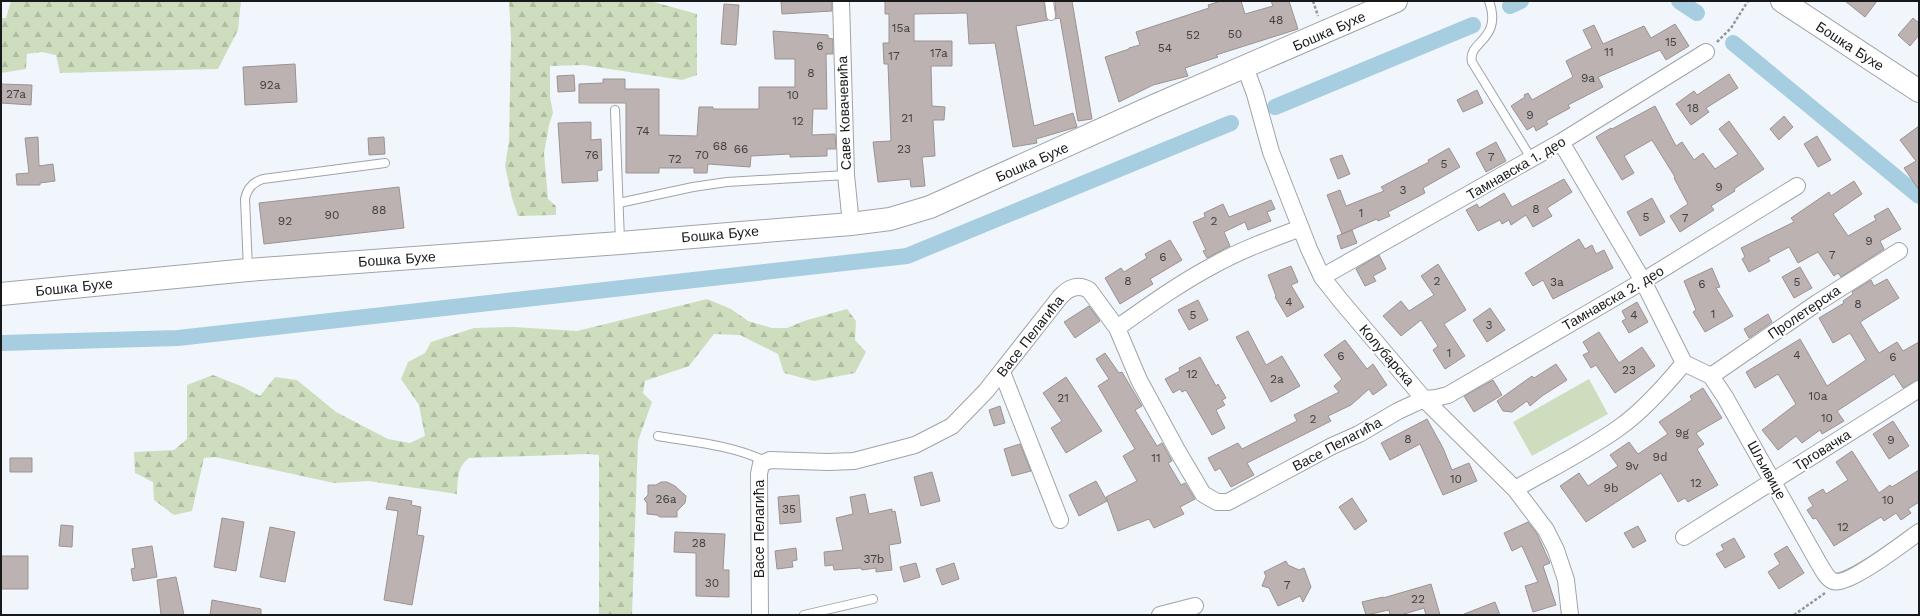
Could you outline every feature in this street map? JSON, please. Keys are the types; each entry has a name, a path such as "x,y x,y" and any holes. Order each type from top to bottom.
{"main road":[{"name":"Бошка Бухе","path":"1,294 248,270 620,243 850,224 890,219 930,207 1396,1"},
{"name":"Бошка Бухе","path":"1782,1 1919,91"}],"street":[{"name":"Саве Ковачевића","path":"841,1 846,174 850,224"},
{"name":"Тамнавска 1. део","path":"1322,276 1401,234 1530,158 1561,142 1706,52"},
{"name":"Колубарска","path":"1245,67 1255,94 1271,152 1300,228 1322,276 1345,306 1424,399 1515,489 1546,530 1556,550 1566,580 1567,614"},
{"path":"1515,489 1620,427 1643,408 1684,362 1643,281 1561,142"},
{"name":"Тамнавска 2. део","path":"1424,399 1448,395 1643,281 1797,186"},
{"path":"1117,328 1183,283 1214,265 1250,247 1300,228"},
{"name":"Пролетерска","path":"1711,376 1817,303 1899,251"},
{"name":"Васе Пелагића","path":"760,615 759,474 761,464 770,460 828,462 854,461 915,445 952,426 1002,372 1060,297 1070,288 1082,287 1089,290 1117,328 1139,380 1177,450 1203,494 1217,502 1228,502 1332,446 1359,434 1398,411 1424,399"},
{"name":"Шљивице","path":"1684,362 1711,376 1726,397 1818,562 1829,578 1834,582 1840,582"},
{"path":"1002,372 1060,520"},
{"name":"Трговачка","path":"1684,537 1919,389"},
{"path":"1840,582 1854,577 1919,532"},
{"path":"1160,615 1195,606"}],"lane":[{"path":"1048,1 1051,16"},
{"path":"1490,1 1492,10 1492,27 1473,52 1472,62 1530,158"},
{"path":"615,110 620,243"},
{"path":"248,270 244,199 248,190 257,181 385,163"},
{"path":"619,203 693,187 727,182 846,174"},
{"path":"658,436 718,446 754,456 765,461"},
{"path":"804,615 873,599"}],"path":[{"path":"1706,52 1731,28 1748,1"},
{"path":"1794,615 1840,582"}],"green space":[{"path":"11,1 241,1 238,30 218,69 60,73 56,55 42,52 27,54 26,69 1,73 1,18 6,18"},
{"path":"509,1 650,1 697,14 697,75 682,80 583,65 550,66 550,97 553,113 549,125 544,153 548,199 556,206 556,215 518,216 512,198 505,166 509,141 511,39"},
{"path":"707,299 731,309 748,321 772,328 787,328 804,321 847,309 856,321 855,340 866,352 855,373 814,381 784,373 778,354 740,335 714,334 689,366 645,381 643,393 652,402 638,441 632,615 599,615 599,455 587,454 469,458 460,469 457,494 368,481 334,483 215,457 204,458 192,511 174,515 154,500 153,482 135,473 134,452 174,450 187,439 187,385 213,375 241,386 260,396 275,377 297,380 336,412 388,439 410,443 425,436 419,405 401,379 408,362 425,353 431,342 474,328 514,327 577,331"},
{"path":"1589,379 1608,414 1532,456 1513,422"}],"building":[{"path":"781,1 832,1 832,11 782,14"},
{"path":"885,1 1044,1 1046,17 1048,20 1016,26 1034,126 1073,113 1077,127 1036,139 1037,143 1013,147 995,43 969,44 967,13 914,14 914,41 952,41 952,66 931,66 932,106 945,107 944,120 933,120 935,156 922,157 925,186 911,187 910,179 878,182 873,142 891,141 888,64 884,64 883,43 889,43 889,14 885,14"},
{"path":"1055,1 1072,1 1092,119 1078,121 1060,18 1055,19"},
{"path":"1221,1 1241,1 1245,14 1273,6 1271,1 1289,1 1298,29 1216,55 1218,57 1185,68 1188,76 1153,85 1119,102 1105,57 1140,45 1136,32 1209,8 1208,5"},
{"path":"1845,1 1877,1 1865,17"},
{"path":"724,4 739,5 736,45 721,44"},
{"path":"1913,18 1919,23 1919,35 1910,46 1898,35"},
{"path":"1675,24 1689,46 1666,60 1660,50 1598,77 1603,87 1568,105 1570,108 1546,121 1548,124 1536,131 1534,126 1527,130 1511,106 1525,97 1524,95 1528,93 1532,100 1573,77 1566,61 1592,48 1583,30 1594,25 1603,44 1644,26 1651,38"},
{"path":"773,31 828,35 828,38 833,39 833,54 826,54 827,109 813,109 812,135 835,134 836,149 827,149 827,156 790,157 790,154 751,156 750,167 708,164 707,173 694,173 694,168 659,168 659,173 626,173 626,103 579,103 579,84 603,83 603,79 625,79 625,89 659,89 659,135 697,136 699,107 713,107 713,109 759,109 759,87 795,87 795,59 775,59"},
{"path":"295,64 297,102 245,105 243,67"},
{"path":"1729,74 1738,88 1706,108 1709,112 1691,125 1676,104 1694,91 1697,95"},
{"path":"574,75 575,91 558,92 557,76"},
{"path":"1,84 32,85 31,105 1,103"},
{"path":"1477,90 1483,103 1463,112 1457,100"},
{"path":"1655,106 1676,146 1682,142 1694,160 1703,153 1715,169 1738,154 1719,129 1729,121 1764,169 1734,189 1735,191 1711,206 1714,210 1680,232 1670,216 1688,204 1674,178 1675,177 1652,140 1624,156 1634,173 1622,180 1596,137"},
{"path":"1784,116 1793,127 1779,140 1770,129"},
{"path":"591,122 591,140 601,139 602,170 597,171 598,181 562,183 558,123"},
{"path":"1919,126 1919,190 1904,168 1916,161 1900,140"},
{"path":"1817,136 1831,160 1818,167 1804,144"},
{"path":"38,137 39,166 53,164 55,181 40,183 40,185 17,185 16,174 29,173 25,138"},
{"path":"384,137 385,154 369,155 368,138"},
{"path":"1496,142 1506,161 1486,172 1476,153"},
{"path":"1449,148 1460,167 1423,188 1425,193 1388,212 1390,216 1378,221 1377,219 1342,234 1327,195 1340,190 1346,206 1384,191 1381,187 1429,162 1428,160"},
{"path":"1342,155 1350,174 1338,179 1330,159"},
{"path":"1564,179 1572,192 1547,208 1552,216 1533,227 1526,215 1511,225 1509,220 1502,224 1500,220 1478,231 1466,210 1477,204 1479,208 1504,193 1512,207"},
{"path":"1854,181 1862,194 1833,214 1848,236 1876,220 1874,216 1888,208 1901,229 1880,241 1884,249 1841,277 1838,273 1834,276 1818,252 1798,263 1789,247 1768,258 1770,261 1749,272 1742,259 1745,257 1741,248 1794,222 1791,218 1829,192 1831,196"},
{"path":"399,187 404,228 264,244 259,203"},
{"path":"1652,198 1665,222 1640,236 1627,212"},
{"path":"1271,200 1275,209 1267,212 1271,221 1248,230 1245,222 1224,232 1230,246 1207,258 1203,251 1206,250 1193,222 1205,217 1204,213 1223,204 1229,217"},
{"path":"1352,230 1357,243 1341,249 1337,236"},
{"path":"1579,239 1585,249 1592,245 1596,254 1604,250 1613,268 1553,299 1543,280 1533,286 1525,273"},
{"path":"1170,240 1182,260 1150,279 1153,284 1120,304 1105,278 1121,268 1124,272 1147,258 1145,254"},
{"path":"1379,255 1386,269 1373,276 1376,281 1365,286 1356,269"},
{"path":"1438,264 1466,310 1444,324 1465,356 1445,369 1433,350 1438,346 1421,320 1401,336 1383,316 1401,301 1409,311 1434,295 1421,276"},
{"path":"1291,266 1298,282 1291,285 1304,307 1287,317 1275,297 1276,296 1268,275"},
{"path":"1800,267 1812,288 1794,298 1782,277"},
{"path":"1712,268 1720,287 1716,288 1733,316 1705,332 1693,312 1696,310 1684,281"},
{"path":"1887,279 1899,298 1860,322 1879,353 1897,342 1903,351 1919,342 1919,380 1903,388 1894,374 1837,411 1844,421 1822,434 1820,430 1802,443 1796,436 1778,450 1762,430 1796,404 1778,374 1755,388 1746,372 1800,339 1827,386 1866,360 1850,333 1833,343 1819,318 1844,303 1843,301 1853,294 1852,292 1871,280 1874,286"},
{"path":"1198,300 1208,320 1189,330 1178,310"},
{"path":"1637,302 1648,322 1629,333 1622,321 1626,319 1622,311"},
{"path":"1089,306 1100,321 1075,338 1064,322"},
{"path":"1490,308 1505,330 1487,342 1473,320"},
{"path":"1768,314 1772,322 1749,338 1744,329"},
{"path":"1248,331 1266,365 1282,356 1300,386 1271,402 1236,337"},
{"path":"1599,332 1619,363 1642,347 1655,366 1615,393 1596,365 1591,368 1583,355 1589,352 1583,342"},
{"path":"1345,340 1367,369 1373,364 1387,385 1373,395 1369,389 1351,405 1328,416 1331,421 1247,463 1254,475 1231,487 1220,468 1215,471 1208,458 1238,443 1242,449 1297,421 1294,415 1339,392 1334,386 1342,379 1324,355"},
{"path":"1105,353 1119,373 1122,372 1142,406 1135,410 1157,446 1162,443 1172,461 1168,463 1181,485 1185,483 1195,499 1180,507 1184,514 1154,528 1149,519 1118,531 1106,497 1137,481 1123,456 1135,449 1098,386 1109,379 1096,359"},
{"path":"1200,357 1216,386 1218,384 1226,398 1222,400 1225,405 1216,410 1225,428 1212,435 1186,390 1182,392 1180,389 1173,393 1165,379 1180,371 1179,368"},
{"path":"1556,364 1567,380 1542,396 1530,406 1527,401 1512,412 1503,411 1497,401 1532,376 1534,378"},
{"path":"1066,377 1102,431 1066,453 1051,428 1062,421 1043,393"},
{"path":"1493,380 1502,395 1474,412 1464,396"},
{"path":"1703,388 1722,418 1696,433 1704,444 1697,449 1718,485 1688,502 1685,498 1678,502 1661,473 1586,522 1560,486 1579,473 1588,486 1618,466 1610,455 1629,442 1638,454 1668,434 1659,422 1692,400 1690,396"},
{"path":"1000,406 1005,423 994,426 989,410"},
{"path":"1427,419 1443,448 1452,470 1469,463 1477,481 1443,495 1420,444 1390,460 1381,443"},
{"path":"1893,421 1909,446 1889,459 1873,434"},
{"path":"1020,444 1031,471 1012,476 1004,449"},
{"path":"1852,451 1879,493 1890,485 1892,487 1919,470 1919,502 1908,509 1911,513 1901,520 1896,513 1884,521 1881,517 1834,546 1816,518 1813,519 1807,510 1813,506 1808,498 1823,489 1826,494 1848,480 1836,462"},
{"path":"10,458 32,458 32,472 10,472"},
{"path":"932,472 940,501 921,506 914,477"},
{"path":"1096,481 1107,501 1079,516 1069,495"},
{"path":"661,482 667,482 675,486 686,496 685,503 677,511 677,517 660,517 657,515 647,514 647,503 644,499 648,495 648,485 656,485"},
{"path":"865,494 869,514 892,509 892,512 895,511 901,543 889,545 892,570 876,572 876,568 862,570 861,568 834,570 833,565 825,566 824,552 843,550 836,518 853,514 850,497"},
{"path":"799,495 801,522 780,524 778,497"},
{"path":"389,497 412,501 411,505 421,507 417,535 424,536 412,605 384,600 398,511 386,509"},
{"path":"1352,498 1367,521 1355,530 1339,507"},
{"path":"222,518 244,522 236,571 214,567"},
{"path":"1528,522 1537,534 1550,563 1543,566 1556,605 1533,612 1525,586 1538,582 1522,546 1512,551 1504,533"},
{"path":"61,525 73,526 72,547 59,546"},
{"path":"1638,526 1646,541 1633,548 1624,533"},
{"path":"270,527 295,532 285,582 260,577"},
{"path":"675,532 725,534 723,570 729,570 729,597 696,596 696,553 674,552"},
{"path":"1734,538 1745,557 1725,568 1716,554 1724,550 1721,545"},
{"path":"152,546 157,577 133,581 131,569 135,568 132,549"},
{"path":"1787,546 1804,573 1779,589 1768,572 1780,564 1774,554"},
{"path":"796,548 797,560 792,561 793,567 777,569 775,551"},
{"path":"1,556 28,556 28,589 1,589"},
{"path":"1286,561 1288,565 1299,570 1304,568 1311,587 1303,602 1300,596 1278,606 1269,588 1262,586 1266,576 1264,572"},
{"path":"916,563 920,577 904,582 900,567"},
{"path":"954,563 959,579 942,585 936,569"},
{"path":"176,577 184,615 161,615 157,580"},
{"path":"1431,584 1440,615 1426,615 1424,608 1401,615 1390,615 1389,610 1366,615 1362,602 1383,598"},
{"path":"212,600 261,609 261,615 210,615"},
{"path":"1495,602 1500,615 1464,615 1464,614"}],"waterway":[{"path":"1510,6 1521,1"},
{"path":"1679,1 1697,13"},
{"path":"1275,107 1473,25"},
{"path":"1733,43 1919,196"},
{"path":"1,343 178,338 907,256 1231,123"}]}
